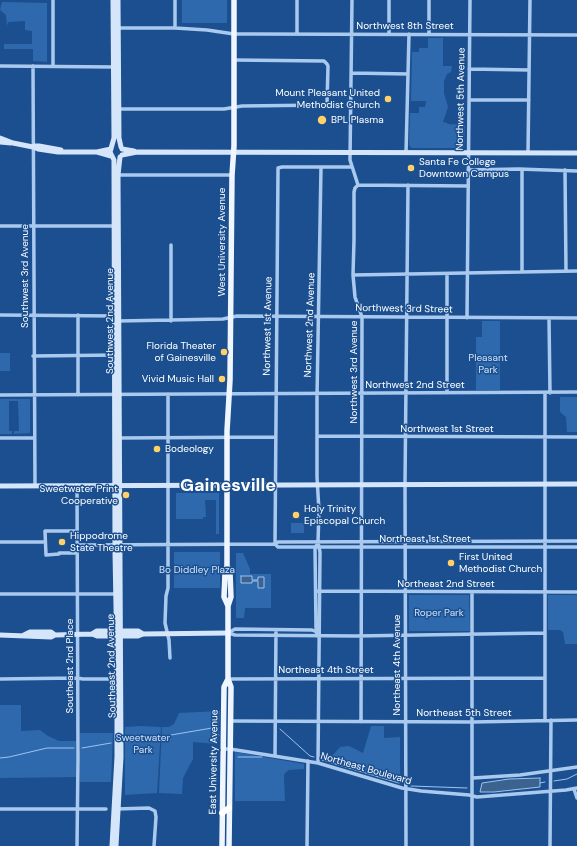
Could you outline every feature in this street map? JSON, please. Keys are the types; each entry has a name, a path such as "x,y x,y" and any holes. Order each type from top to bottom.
{"highway":[{"path":"222,812 229,808"}],"main road":[{"name":"West University Avenue","path":"227,484 234,107 234,0"},
{"name":"East University Avenue","path":"227,484 227,566 224,573 224,597 228,606 228,678 231,687 229,846"},
{"name":"East University Avenue","path":"222,846 224,687 228,678"}],"street":[{"path":"53,0 53,66"},
{"path":"113,0 116,28"},
{"path":"112,157 110,152 114,138 116,109 116,28 118,0"},
{"path":"175,0 175,28"},
{"path":"297,0 297,34"},
{"path":"352,0 350,160 358,185 468,186"},
{"path":"389,0 389,34"},
{"path":"429,0 429,34"},
{"name":"Northwest 5th Avenue","path":"467,318 470,0"},
{"path":"528,153 530,0"},
{"name":"Northwest 8th Street","path":"116,28 175,28 207,30 234,34 577,35"},
{"path":"406,153 409,34"},
{"path":"116,109 224,109 234,107 326,105 328,66 326,62 234,60"},
{"path":"0,66 116,67"},
{"name":"Southwest 3rd Avenue","path":"33,66 34,486"},
{"path":"470,69 529,70"},
{"path":"351,74 408,74"},
{"path":"469,100 529,100"},
{"path":"116,109 121,156"},
{"path":"0,138 12,143"},
{"path":"0,142 33,147 39,146 76,153 97,152 117,145 121,148 137,152 577,153"},
{"path":"97,152 117,158 137,152"},
{"name":"Southwest 2nd Avenue","path":"116,175 121,156"},
{"name":"Southwest 2nd Avenue","path":"112,157 116,175 117,395"},
{"name":"Northwest 1st Avenue","path":"275,544 278,168 282,166 321,167"},
{"path":"321,167 352,167"},
{"name":"Northwest 2nd Avenue","path":"318,547 319,511 317,484 317,393 321,167"},
{"path":"468,170 522,169 577,171"},
{"path":"522,169 522,272"},
{"path":"565,170 566,271"},
{"path":"116,175 232,176"},
{"name":"Northwest 3rd Avenue","path":"358,185 354,192 353,275 355,297 362,317 361,722"},
{"name":"Northeast 4th Avenue","path":"406,846 405,437 408,185"},
{"path":"0,226 116,226"},
{"path":"171,245 171,321"},
{"path":"353,275 577,271"},
{"path":"447,274 447,393"},
{"name":"Northwest 3rd Street","path":"0,315 78,315 171,321 230,318 237,316 577,318"},
{"path":"78,315 78,395"},
{"path":"549,318 550,393"},
{"path":"34,356 117,355"},
{"name":"Northwest 2nd Street","path":"0,395 577,392"},
{"path":"544,393 545,720"},
{"path":"168,394 168,588 165,617 170,658"},
{"path":"117,395 120,438 117,545"},
{"path":"117,395 118,485"},
{"name":"Northwest 1st Street","path":"317,436 577,436"},
{"path":"120,438 275,437"},
{"path":"0,438 34,438"},
{"path":"0,486 168,484 577,484"},
{"name":"Southeast 2nd Place","path":"77,485 77,846"},
{"path":"77,553 46,555 45,531 78,531"},
{"name":"Northeast 1st Street","path":"78,545 275,544 278,542 361,541 577,541"},
{"path":"0,542 46,542"},
{"path":"443,542 443,547"},
{"path":"500,542 500,547"},
{"name":"Northeast 1st Street","path":"275,544 278,547 577,547"},
{"name":"Southeast 2nd Avenue","path":"116,846 119,716 117,545"},
{"path":"318,547 318,763"},
{"name":"Northeast 2nd Street","path":"318,591 577,592"},
{"path":"472,592 472,846"},
{"path":"0,594 118,594"},
{"path":"228,633 235,629 312,630 318,634"},
{"path":"275,756 276,630"},
{"path":"0,635 23,635 30,632 51,632 56,635 92,634 97,636 118,633 138,636 143,634 228,633 235,635 318,634 361,636 544,633"},
{"name":"Northeast 4th Street","path":"228,678 545,678"},
{"path":"0,679 119,679"},
{"name":"Northeast 5th Street","path":"230,721 361,722 405,720 472,722 577,720"},
{"path":"550,846 551,720"},
{"name":"Northeast Boulevard","path":"223,749 318,763 405,789 477,797 513,795 575,788"},
{"path":"307,846 308,761"},
{"path":"473,778 520,775 577,767"},
{"path":"575,788 577,798"},
{"path":"117,808 149,808 156,812 154,846"},
{"name":"Southeast 2nd Avenue","path":"112,846 117,808"},
{"path":"0,809 106,809"}],"green space":[{"path":"182,0 227,0 227,23 182,23"},
{"path":"2,2 47,3 47,62 33,61 33,49 4,49 4,44 32,44 32,31 25,30 25,21 8,22 7,26 6,15 0,10"},
{"path":"428,38 443,38 443,66 452,66 451,72 447,74 444,81 444,93 448,107 443,122 448,124 465,125 464,147 462,148 412,148 409,145 410,113 419,113 419,107 425,107 426,101 411,101 412,52 419,52 419,48 428,48"},
{"name":"Pleasant Park","path":"482,321 500,321 500,390 476,390 476,337 482,337"},
{"path":"0,353 10,353 10,371 0,371"},
{"path":"560,397 577,397 577,432 567,432 566,417 560,412"},
{"path":"0,399 30,399 30,433 14,434 14,431 19,431 18,401 9,401 9,431 12,431 12,434 0,434"},
{"path":"176,493 219,493 219,534 216,534 216,500 205,500 206,517 203,517 203,519 176,519"},
{"path":"291,523 304,523 304,533 291,533"},
{"name":"Bo Diddley Plaza","path":"174,552 220,552 220,588 174,588"},
{"path":"236,553 243,553 250,569 250,574 271,574 271,608 245,608 244,618 236,618"},
{"name":"Roper Park","path":"409,595 469,595 470,631 409,631"},
{"path":"548,595 577,595 577,644 565,644 563,632 560,630 548,630"},
{"path":"0,705 21,705 21,731 40,730 59,741 76,741 76,777 0,778"},
{"path":"220,711 218,744 193,742 193,759 183,778 182,794 159,793 162,727 169,727 174,724 179,713"},
{"path":"371,726 384,726 384,738 400,737 400,783 320,758 326,753 331,757 340,747 349,746 363,753"},
{"name":"Sweetwater Park","path":"125,727 161,727 157,793 125,795"},
{"path":"80,733 113,733 111,782 80,782"},
{"path":"235,752 304,764 304,769 289,770 284,775 285,801 235,801"}],"shaded area":[{"path":"241,576 252,576 252,580 258,580 258,577 264,577 264,588 258,588 258,581 252,581 252,583 241,583"},
{"path":"540,778 540,787 480,792 482,783 509,779"}],"waterway":[{"path":"171,735 212,728 219,735"},
{"path":"280,729 310,756 314,757"},
{"path":"126,742 157,737"},
{"path":"82,748 111,743"},
{"path":"0,758 47,748 74,748"},
{"path":"238,757 262,757"},
{"path":"322,760 399,783"},
{"path":"554,781 567,779 577,774"},
{"path":"540,783 545,782"},
{"path":"411,786 467,788"}],"place":[{"name":"Mount Pleasant United Methodist Church","path":"388,99"},
{"name":"BPL Plasma","path":"322,120"},
{"name":"Santa Fe College Downtown Campus","path":"411,168"},
{"name":"Florida Theater of Gainesville","path":"224,352"},
{"name":"Vivid Music Hall","path":"222,379"},
{"name":"Bodeology","path":"157,449"},
{"name":"Sweetwater Print Cooperative","path":"126,495"},
{"name":"Holy Trinity Episcopal Church","path":"296,515"},
{"name":"Hippodrome State Theatre","path":"62,542"},
{"name":"First United Methodist Church","path":"451,563"}],"district":[{"name":"Gainesville","path":"228,486"}]}
